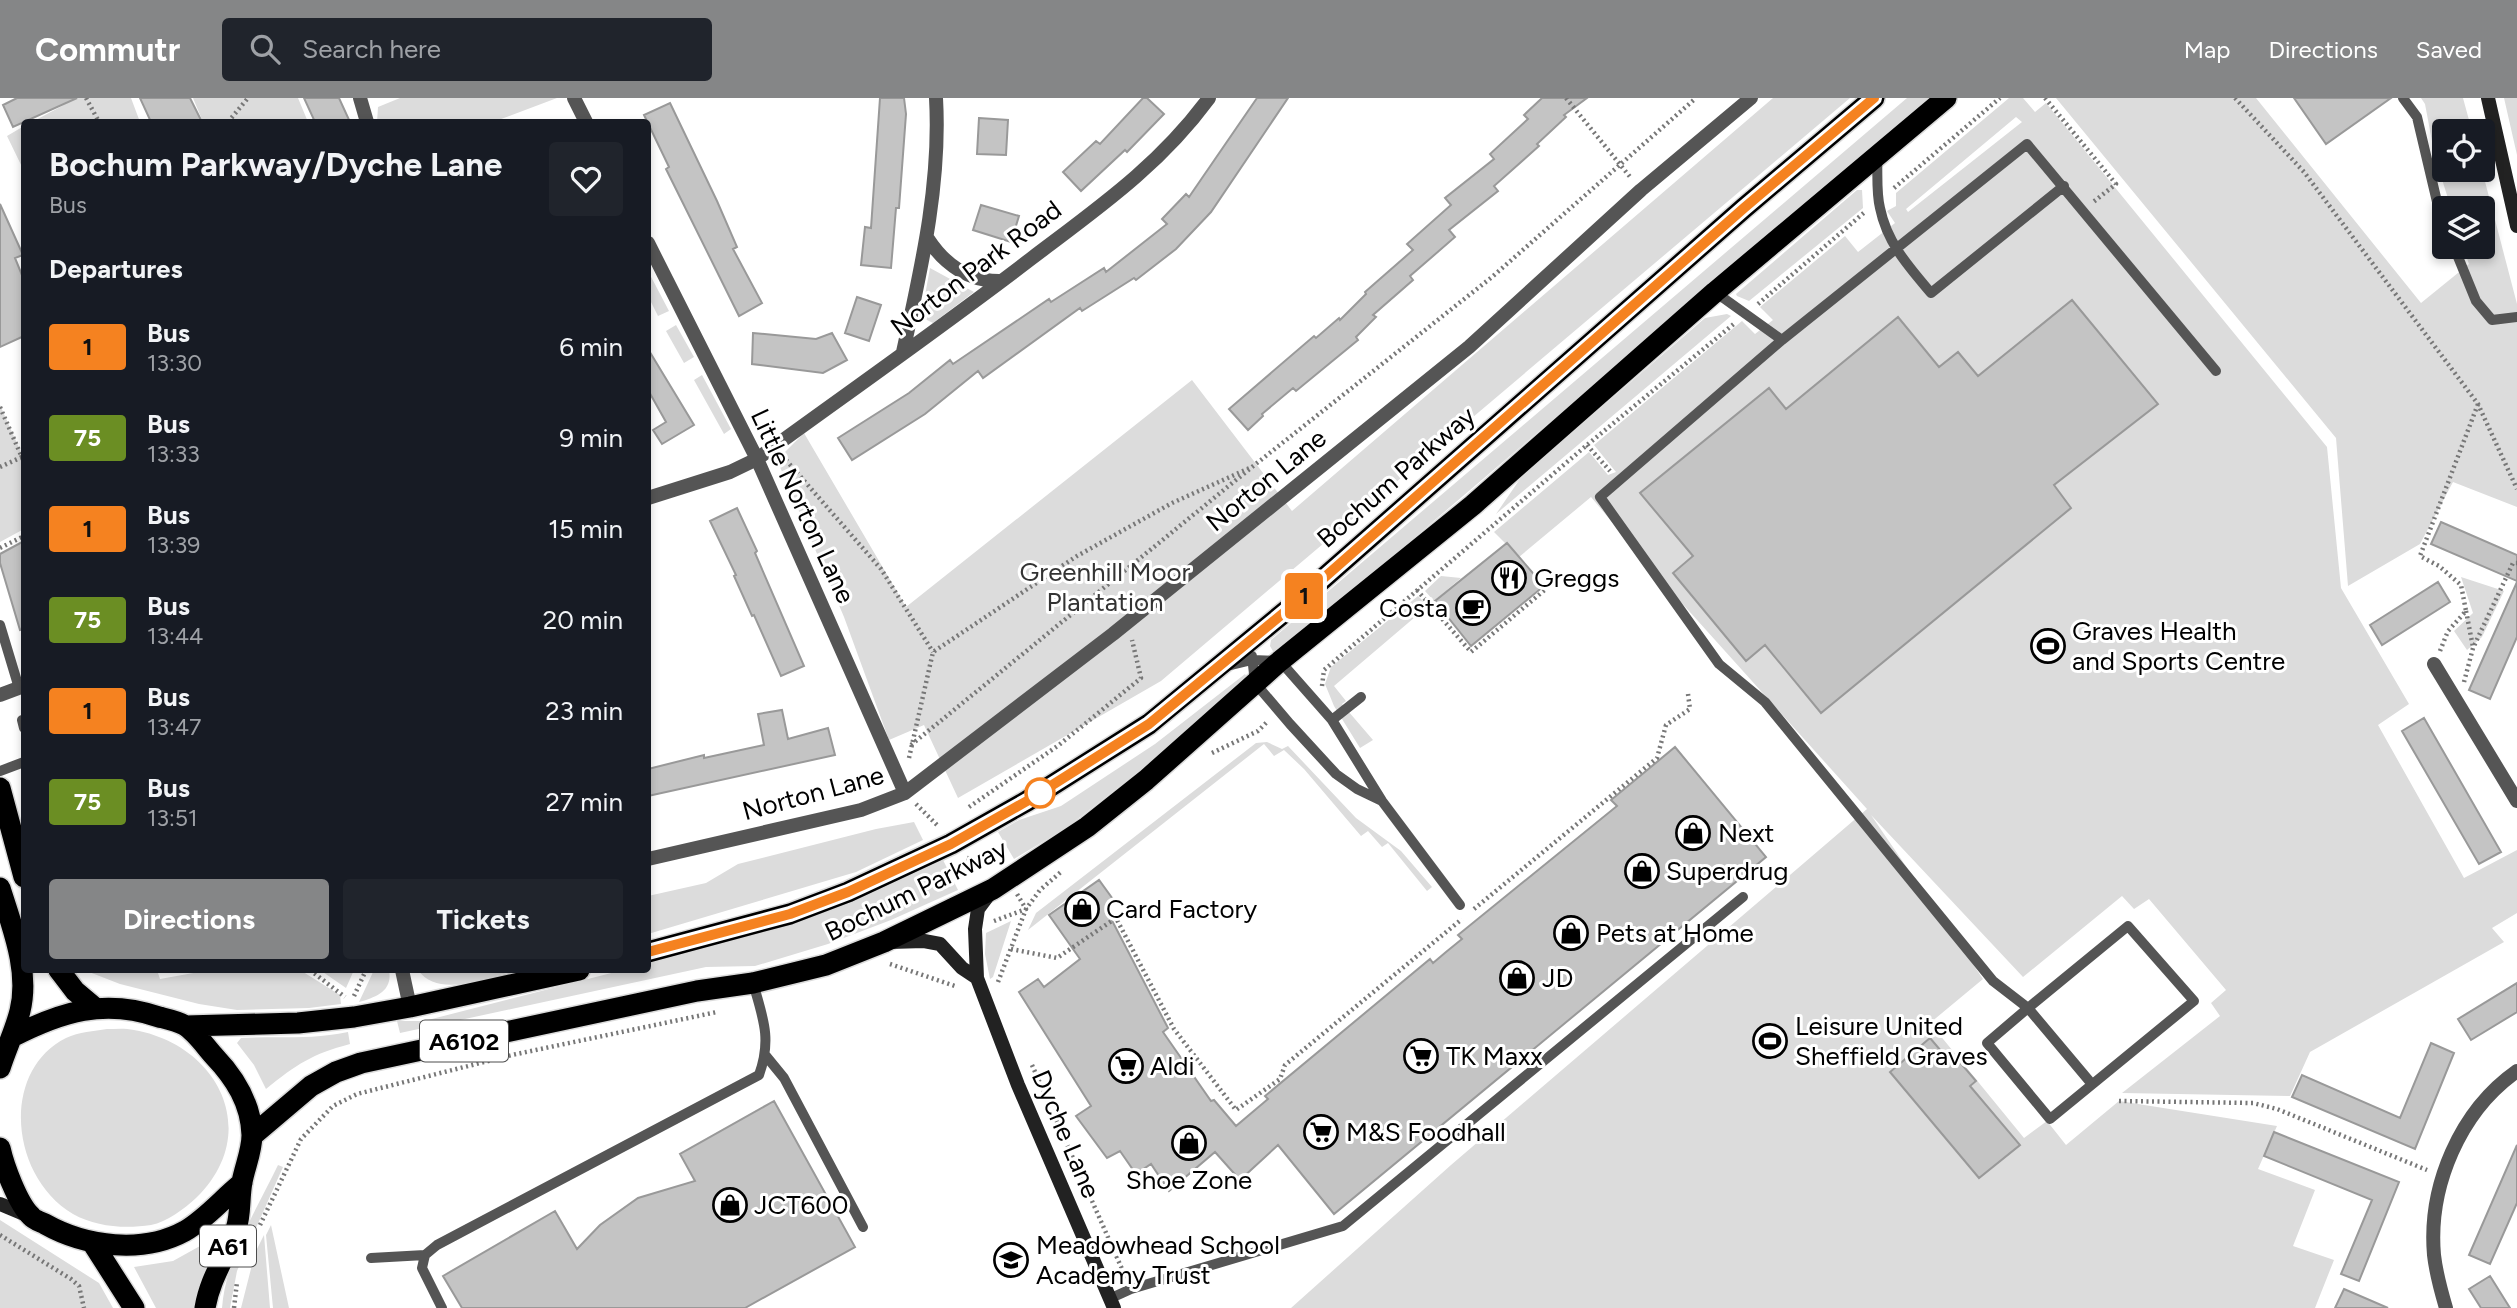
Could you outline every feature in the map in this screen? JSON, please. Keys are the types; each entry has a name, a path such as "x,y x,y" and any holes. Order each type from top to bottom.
{"highway":[{"name":"Bochum Parkway","path":"651,951 790,914 848,892 937,851 1027,801 1149,724 1220,667 1252,650 1733,218 1874,98"},
{"name":"Bochum Parkway","path":"252,1136 311,1086 361,1063 697,991 755,992 884,942 993,888 1087,827 1146,780 1255,683 1473,505 1715,292 1946,98"},
{"path":"0,788 21,866"},
{"path":"0,888 6,927 21,965"},
{"path":"0,1068 20,1013 23,973"},
{"path":"61,973 94,1007"},
{"name":"A6102","path":"186,1026 298,1023 354,1017 565,973"},
{"path":"0,1148 6,1171 31,1216 60,1233 92,1242 145,1245 183,1232 205,1218 242,1182 252,1136 248,1108 241,1090 220,1062 186,1026 149,1013 94,1007 65,1013 12,1037"},
{"name":"A61","path":"205,1308 219,1264 237,1228 242,1182"},
{"path":"92,1242 134,1308"}],"street":[{"path":"360,98 366,119"},
{"path":"574,98 584,119"},
{"path":"904,352 928,239 937,124 936,98"},
{"name":"Norton Park Road","path":"651,497 730,472 757,459 1136,180 1209,98"},
{"name":"Norton Lane","path":"651,858 861,810 905,793 1128,622 1469,347 1641,190 1751,98"},
{"path":"2488,98 2517,226"},
{"path":"928,239 959,271 982,280 1002,281"},
{"name":"Little Norton Lane","path":"651,249 757,459 905,793"},
{"path":"2434,664 2517,801"},
{"path":"0,695 21,687"},
{"name":"Dyche Lane","path":"993,888 978,909 975,929 977,978 1018,1085 1112,1303"},
{"name":"Dyche Lane","path":"884,942 924,941 940,944 962,968 977,978"},
{"path":"403,973 410,1007"},
{"path":"2446,1308 2434,1255 2435,1215 2442,1176 2458,1137 2476,1109 2517,1071"},
{"path":"0,1204 31,1216"}],"lane":[{"path":"2403,98 2417,117 2436,196"},
{"path":"2091,1083 2028,1008 1993,981 1765,702 1719,664 1600,497 1782,340 2027,144 2216,371"},
{"path":"1877,158 1879,200 1886,228 1895,248 1931,293 2064,186"},
{"path":"2459,259 2476,301 2492,320 2517,317"},
{"path":"1715,292 1782,340"},
{"path":"0,625 21,684"},
{"path":"1382,801 1357,789 1336,774 1255,683 1252,650 1280,662 1332,720 1382,801 1460,905"},
{"path":"1332,720 1361,697"},
{"path":"0,771 21,763"},
{"path":"1112,1303 1131,1289 1343,1226 1743,897"},
{"path":"2128,926 2194,1001 2050,1119 1987,1042 2028,1008 2128,926"},
{"path":"371,1258 425,1255 437,1245 759,1075 766,1056 766,1025 755,992"},
{"path":"766,1056 784,1078 863,1227"},
{"path":"425,1255 422,1268 442,1308"}],"path":[{"path":"86,98 97,119"},
{"path":"230,119 248,98"},
{"path":"1566,98 1641,190"},
{"path":"911,745 1252,467 1492,277 1696,98"},
{"path":"1319,705 1325,699 1321,683 1324,670 2000,98"},
{"path":"2045,98 2116,184 2083,209"},
{"path":"2235,98 2304,172 2479,404 2517,489"},
{"path":"2473,648 2461,585 2439,566 2420,556 2479,404"},
{"path":"0,407 21,454"},
{"path":"1587,445 1619,481"},
{"path":"0,467 21,460"},
{"path":"786,460 881,569 933,652"},
{"path":"941,829 905,793 911,745 933,652 1077,556 1172,503 1252,467"},
{"path":"0,548 21,538"},
{"path":"2459,702 2473,648 2514,564 2517,563"},
{"path":"1417,590 1471,652 1547,588"},
{"path":"2434,664 2448,631 2466,611"},
{"path":"961,813 1059,745 1141,678 1128,622"},
{"path":"1011,948 1056,958 1116,918 1174,1029 1236,1110 1280,1079 1285,1065 1657,758 1666,725 1690,709 1688,694"},
{"path":"1207,757 1217,748 1258,731 1279,709"},
{"path":"958,856 1000,867"},
{"path":"988,1007 1005,1000 998,982 1026,909 1040,890 1070,865"},
{"path":"1016,892 1026,909"},
{"path":"975,929 1026,909"},
{"path":"877,968 900,960"},
{"path":"890,964 963,989"},
{"path":"314,973 351,1001 365,973"},
{"path":"256,1235 301,1139 333,1107 357,1094 755,992"},
{"path":"1029,1059 1131,1289"},
{"path":"2119,1101 2253,1103 2277,1109 2442,1176"},
{"path":"0,1235 71,1279 79,1286 84,1308"},
{"path":"234,1308 239,1271"}],"green space":[{"path":"77,98 131,98 139,119 38,119"},
{"path":"193,98 298,98 307,119 202,119"},
{"path":"400,98 557,98 501,119 377,119 378,107"},
{"name":"Greenhill Moor Plantation","path":"1773,98 1850,98 1161,681 958,798 924,725 889,740 844,617 777,460 804,433 906,607 1192,380 1292,511"},
{"path":"1907,98 1930,98 1280,652 1274,653 1270,646 1271,640"},
{"name":"Graves Health and Sports Centre","path":"2009,98 2023,98 2035,112 2046,103 2327,447 2341,588 2409,704 2378,725 2464,878 2517,850 2517,913 2492,928 2504,942 2310,1052 2290,1096 2122,1093 2220,1016 2211,1003 2226,990 2149,899 2134,909 2122,896 2023,977 1871,815 1983,979 1930,1023 2024,1138 2047,1121 2066,1145 2119,1101 2277,1126 2258,1169 2315,1190 2293,1246 2334,1260 2315,1308 1291,1308 1451,1165 1867,809 1653,571 1591,497 1519,557 1494,532 1589,452 1608,475 1616,472 1594,445 1742,321 1755,334 1773,320 1760,307 1845,236 1858,252 1895,223 1887,211 1896,206 1896,193","holes":["2016,117 2022,122 1908,212 1906,209"]},
{"path":"2056,98 2256,98 2421,303 2469,264 2467,259 2495,259 2495,220 2517,304 2517,507 2453,482 2420,544 2348,586 2336,438"},
{"path":"2421,98 2463,98 2469,119 2432,119 2432,141 2425,104"},
{"path":"2504,98 2517,98 2517,155"},
{"path":"21,128 21,165 7,136"},
{"path":"2443,182 2485,182 2489,196 2447,196"},
{"path":"1857,190 1862,190 1863,208 1749,301 1737,296 1736,294"},
{"path":"930,268 974,292 933,323 921,317"},
{"path":"651,277 669,311 658,316 651,302"},
{"path":"1727,314 1731,316 1496,514 1522,476 1705,318"},
{"path":"676,325 694,357 684,363 666,331"},
{"path":"702,375 731,429 724,434 694,380"},
{"path":"0,405 21,452 21,531 0,542"},
{"path":"1441,576 1461,578 1434,601 1425,591"},
{"path":"2461,577 2504,591 2482,637 2467,650 2454,631 2473,613"},
{"path":"1418,596 1428,606 1334,686 1346,701 1342,704 1373,740 1360,748 1334,706 1325,684 1331,667"},
{"path":"1245,674 1248,679 1140,770 1066,828 1014,859 998,832 1019,820 1061,806 1155,744"},
{"path":"1267,742 1282,749 1288,746 1356,818 1401,851 1432,887 1427,891 1388,843 1382,847 1368,831 1361,836 1304,769 1284,750 1274,756 1264,744 1028,930 1036,913 1256,743"},
{"path":"914,822 923,840 856,872 651,933 651,895 706,883 738,864"},
{"path":"943,860 958,890 828,944 755,966 706,967 400,1033 397,1021 424,1021 611,973 651,973 651,962 800,920"},
{"path":"1011,921 993,977 990,979 985,954 986,933"},
{"path":"92,973 158,973 160,979 193,973 305,973 340,995 341,1004 309,1008 237,1010 199,1004 120,984"},
{"path":"324,973 353,973 346,988"},
{"path":"373,973 389,973 388,983 382,992 359,1002"},
{"path":"421,973 508,973 451,985 427,979"},
{"path":"107,1029 131,1029 164,1039 189,1053 209,1073 222,1095 228,1120 227,1146 216,1173 186,1206 169,1218 151,1225 111,1226 91,1222 73,1214 52,1197 36,1176 26,1151 21,1124 23,1098 30,1074 45,1054 66,1038"},
{"path":"348,1032 350,1044 305,1061 266,1089 254,1065 237,1043 241,1038 307,1037"},
{"path":"278,1165 283,1167 237,1271 230,1308 222,1308 229,1271 236,1252"},
{"path":"0,1220 99,1283 113,1308 0,1308"},
{"path":"271,1225 289,1308 273,1308 266,1235"},
{"path":"264,1235 270,1308 241,1308 255,1253"},
{"path":"218,1236 197,1291 198,1308 156,1308 134,1267 173,1261"}],"building":[{"path":"17,98 77,98 31,119 21,119 21,123 13,127 3,105"},
{"path":"140,98 190,98 200,119 150,119"},
{"path":"304,98 339,98 349,119 314,119"},
{"path":"880,98 904,98 906,114 899,208 896,208 891,268 861,265 865,227 871,228"},
{"path":"1143,98 1147,98 1164,114 1127,152 1125,150 1081,191 1063,172 1096,141 1100,144"},
{"path":"1257,98 1288,98 1211,212 1176,249 1136,280 1134,278 1082,311 1080,308 983,378 978,371 925,414 852,460 838,438 909,393 950,360 953,364 1049,299 1051,302 1104,268 1106,272 1167,224 1162,219 1186,194 1189,197"},
{"path":"1542,98 1587,98 1564,115 1566,117 1537,144 1539,146 1494,186 1498,191 1449,230 1455,237 1410,276 1413,280 1373,315 1376,317 1356,337 1358,340 1296,391 1293,388 1262,414 1248,430 1229,409 1314,336 1316,338 1339,318 1340,320 1365,292 1413,250 1407,244 1451,205 1445,198 1494,159 1490,154 1528,119 1524,115"},
{"path":"2294,98 2391,98 2326,144"},
{"path":"670,103 717,201 737,247 733,249 762,303 739,316 666,169 669,167 651,130 651,119 646,119 644,115"},
{"path":"979,118 1008,120 1006,155 977,154"},
{"path":"0,204 21,251 21,256 15,258 21,273 21,337 0,347"},
{"path":"981,205 1019,216 1011,242 973,230"},
{"path":"857,297 881,305 869,341 845,333"},
{"path":"2072,300 2158,404 2054,485 2071,508 1821,713 1765,645 1746,661 1673,573 1693,556 1640,493 1769,388 1786,409 1898,317 1939,367 1958,352 1978,376"},
{"path":"753,333 816,339 832,333 847,360 823,373 752,364"},
{"path":"651,354 694,425 662,444 653,430 666,422 651,395"},
{"path":"737,508 804,666 781,676 710,521"},
{"path":"2441,522 2517,555 2517,581 2431,544"},
{"path":"21,543 21,630 0,563 0,554"},
{"path":"1507,543 1544,586 1471,646 1435,601"},
{"path":"2438,582 2450,602 2382,645 2370,625"},
{"path":"2517,582 2517,637 2490,699 2469,690"},
{"path":"782,710 788,739 828,728 835,755 651,795 651,768 704,755 704,758 764,745 758,714"},
{"path":"2424,718 2501,852 2479,864 2402,731"},
{"path":"1675,747 1766,857 1334,1214 1278,1145 1240,1180 1215,1152 1169,1191 1151,1164 1136,1174 1120,1151 1107,1158 1076,1116 1091,1106 1019,992 1038,979 1044,987 1080,959 1049,915 1099,880 1115,902 1106,909 1168,1028 1163,1032 1211,1101 1214,1100 1236,1126 1268,1099 1265,1096 1430,959 1433,963 1462,939 1458,935 1617,806 1611,800"},
{"path":"2517,983 2517,1012 2471,1040 2458,1019"},
{"name":"Leisure United Sheffield Graves","path":"1930,1038 1952,1064 1958,1060 1976,1081 1970,1086 2020,1145 1979,1178 1890,1072"},
{"path":"2431,1043 2454,1053 2415,1149 2292,1097 2302,1075 2400,1118"},
{"name":"JCT600","path":"774,1101 855,1247 745,1308 462,1308 443,1276 555,1211 577,1249 600,1225 638,1198 695,1181 680,1154"},
{"path":"2274,1132 2399,1182 2359,1281 2341,1274 2372,1200 2264,1156"},
{"path":"2517,1145 2517,1203 2490,1264 2469,1255"},
{"path":"2490,1276 2510,1308 2481,1308 2469,1289"},
{"path":"2344,1289 2388,1308 2335,1308"}],"bus line":[{"name":"1","path":"651,951 790,914 848,892 951,844 1027,801 1149,724 1292,606 1744,208 1874,98"}],"place":[{"name":"Greggs","path":"1509,578"},
{"name":"Costa","path":"1473,608"},
{"name":"Graves Health and Sports Centre","path":"2048,646"},
{"name":"Next","path":"1693,833"},
{"name":"Superdrug","path":"1642,871"},
{"name":"Card Factory","path":"1082,909"},
{"name":"Pets at Home","path":"1571,933"},
{"name":"JD","path":"1517,978"},
{"name":"Leisure United Sheffield Graves","path":"1770,1041"},
{"name":"TK Maxx","path":"1421,1056"},
{"name":"Aldi","path":"1126,1066"},
{"name":"M&S Foodhall","path":"1321,1132"},
{"name":"Shoe Zone","path":"1189,1143"},
{"name":"JCT600","path":"730,1205"},
{"name":"Meadowhead School Academy Trust","path":"1011,1260"}]}
